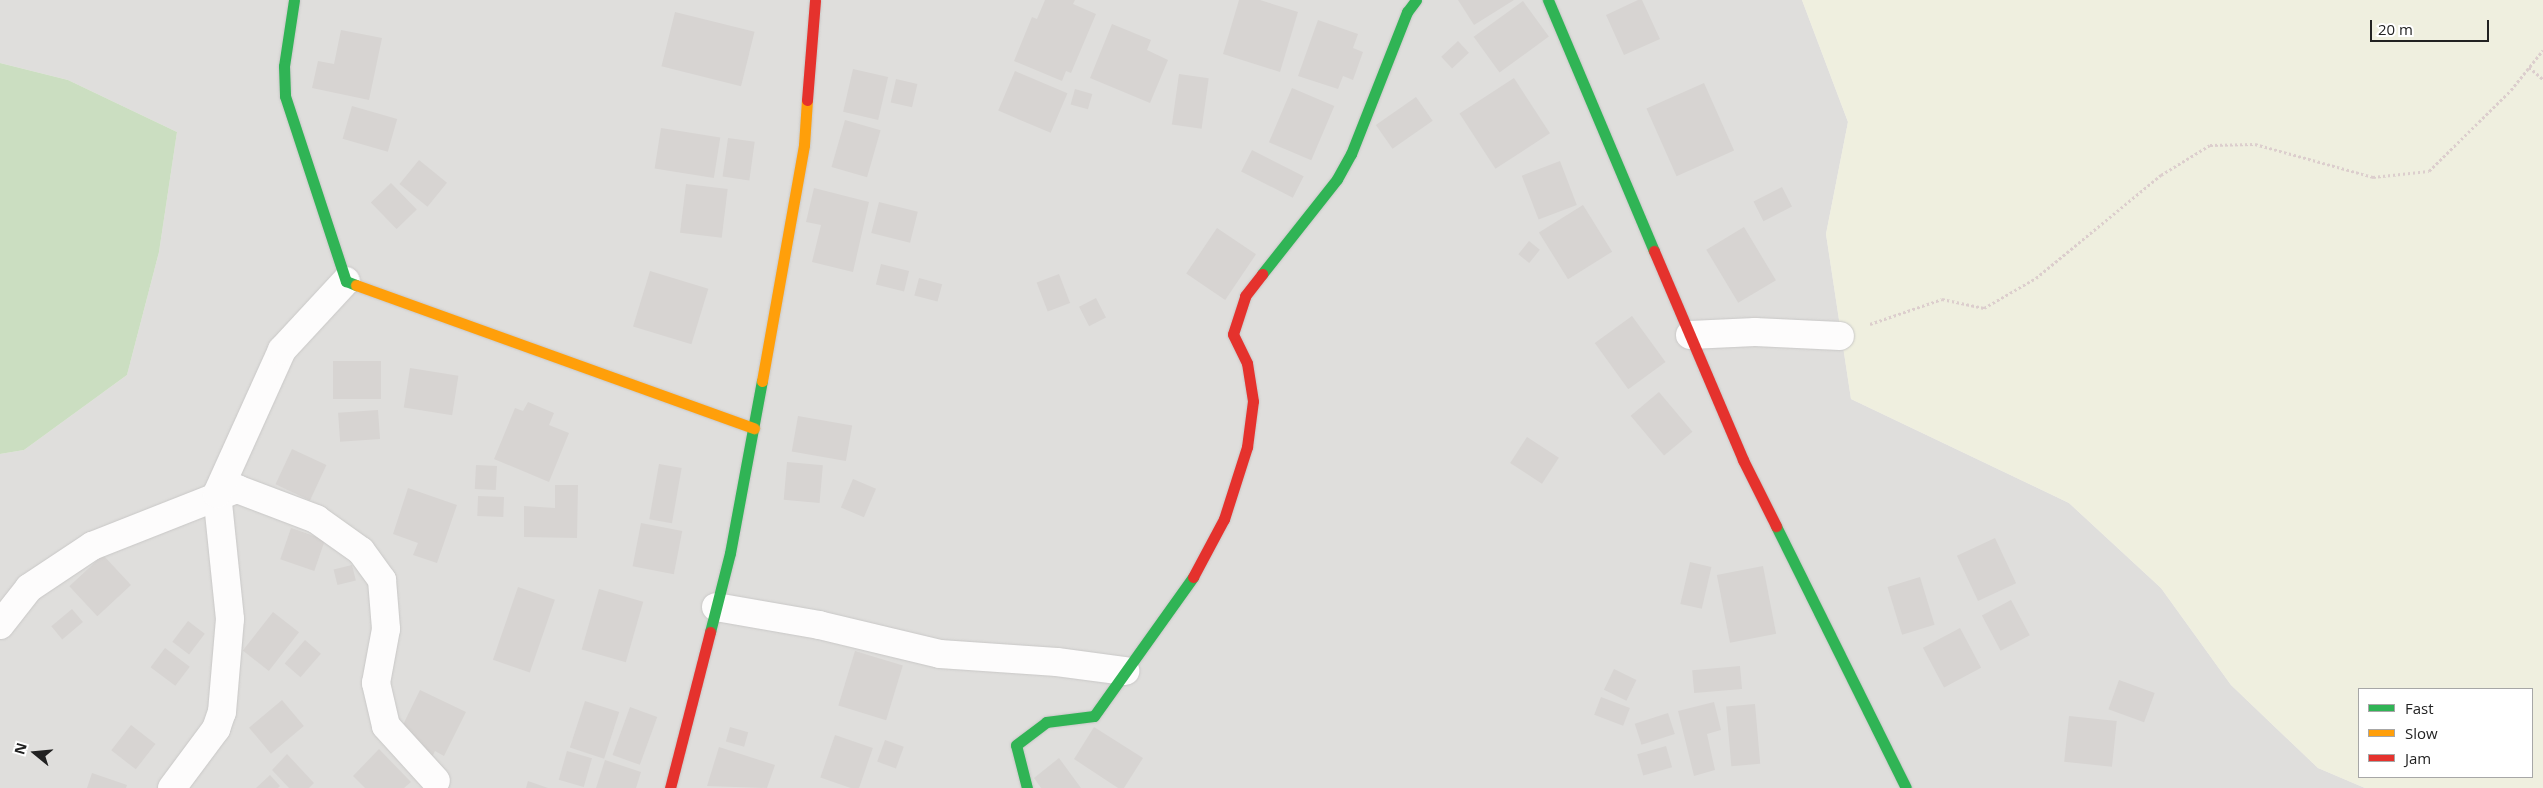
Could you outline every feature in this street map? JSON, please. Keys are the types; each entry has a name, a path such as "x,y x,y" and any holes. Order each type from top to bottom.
{"street":[{"path":"294,0 284,66 285,96 346,281"},
{"path":"670,788 716,607 754,428 804,145 815,0"},
{"path":"1027,788 1016,745 1046,722 1094,716 1204,561 1240,475 1253,401 1247,363 1233,334 1236,314 1250,289 1338,179 1351,154 1407,12 1416,0"},
{"path":"1548,0 1743,460 1906,788"},
{"path":"346,281 754,428"},
{"path":"172,788 216,729 222,712 230,619 217,494 282,350 346,281"},
{"path":"1690,335 1755,332 1840,336"},
{"path":"0,625 30,588 92,546 217,494 237,489 316,519 361,550 382,580 386,629 376,683 386,726 433,786"},
{"path":"716,607 819,625 940,654 1057,662 1125,672"}],"path":[{"path":"1840,336 1903,310 1942,299 1984,308 2036,278 2161,176 2210,145 2255,144 2373,177 2429,171 2511,90 2543,50"},
{"path":"2529,67 2543,79"}],"shaded area":[{"path":"0,0 1802,0 1848,122 1826,234 1851,399 2069,503 2161,588 2231,685 2318,768 2365,788 0,788 0,454 24,450 127,375 159,252 177,132 68,80 0,63"}],"green space":[{"path":"1802,0 2543,0 2543,788 2365,788 2318,768 2231,685 2161,588 2069,503 1851,399 1826,234 1848,122"},
{"path":"0,63 68,80 177,132 159,252 127,375 24,450 0,454"}],"building":[{"path":"1045,0 1075,0 1073,4 1096,14 1071,73 1066,71 1062,81 1014,61 1032,17 1037,19"},
{"path":"1239,0 1260,0 1298,12 1280,72 1223,54"},
{"path":"1458,0 1514,0 1474,25"},
{"path":"1638,0 1642,0 1660,39 1624,55 1606,15"},
{"path":"1523,1 1549,37 1500,72 1474,37"},
{"path":"675,12 755,32 741,86 661,66"},
{"path":"1318,20 1358,34 1353,48 1363,52 1353,80 1343,76 1338,89 1298,76"},
{"path":"1112,24 1151,40 1147,50 1168,60 1150,103 1090,78"},
{"path":"341,30 382,38 369,100 312,88 318,61 334,64"},
{"path":"1458,41 1469,53 1452,68 1441,57"},
{"path":"853,69 888,77 878,120 843,112"},
{"path":"1015,71 1067,93 1051,133 998,111"},
{"path":"1179,74 1209,78 1202,129 1172,125"},
{"path":"1514,78 1550,133 1495,169 1459,113"},
{"path":"896,79 917,84 912,107 891,102"},
{"path":"1704,83 1734,151 1677,176 1646,109"},
{"path":"1292,88 1334,106 1311,160 1269,142"},
{"path":"1075,89 1092,94 1088,109 1071,104"},
{"path":"1416,97 1433,121 1392,149 1376,125"},
{"path":"352,106 397,119 388,152 343,139"},
{"path":"845,120 881,130 867,177 831,167"},
{"path":"661,128 720,137 714,178 655,168"},
{"path":"728,138 755,142 749,180 723,177"},
{"path":"1252,150 1304,176 1293,198 1241,171"},
{"path":"419,160 447,183 427,207 399,184"},
{"path":"1560,161 1577,205 1539,220 1522,176"},
{"path":"391,183 417,210 397,229 371,202"},
{"path":"686,184 728,189 722,238 680,233"},
{"path":"1782,187 1792,207 1763,221 1753,202"},
{"path":"814,188 869,202 853,272 812,262 821,225 806,222"},
{"path":"879,202 918,212 910,243 871,233"},
{"path":"1583,205 1612,252 1568,279 1539,233"},
{"path":"1744,227 1776,280 1738,303 1706,250"},
{"path":"1217,228 1256,254 1225,300 1186,274"},
{"path":"1529,241 1540,250 1529,263 1518,254"},
{"path":"881,264 909,271 904,291 876,284"},
{"path":"650,271 708,289 691,344 633,326"},
{"path":"1059,274 1070,303 1048,312 1037,283"},
{"path":"919,278 942,284 938,302 914,295"},
{"path":"1096,298 1106,318 1089,326 1079,307"},
{"path":"1632,316 1666,362 1628,389 1595,343"},
{"path":"333,361 381,361 381,399 333,399"},
{"path":"410,368 458,376 452,415 404,408"},
{"path":"1659,392 1692,432 1664,456 1631,416"},
{"path":"528,402 554,413 549,425 569,433 549,482 494,459 515,408 523,411"},
{"path":"378,410 380,439 340,442 338,413"},
{"path":"798,416 852,426 846,461 792,451"},
{"path":"1527,437 1559,458 1542,484 1510,463"},
{"path":"292,449 326,465 310,500 276,484"},
{"path":"787,462 823,465 820,503 784,500"},
{"path":"659,464 682,468 672,523 649,519"},
{"path":"476,465 497,466 496,490 475,489"},
{"path":"853,479 876,489 864,517 841,508"},
{"path":"555,485 578,485 577,538 524,537 524,506 555,508"},
{"path":"408,488 457,505 437,563 413,555 418,543 393,534"},
{"path":"478,496 504,497 503,517 477,516"},
{"path":"641,523 682,531 674,574 633,566"},
{"path":"291,528 325,540 314,571 280,559"},
{"path":"1995,538 2016,583 1978,601 1957,556"},
{"path":"103,555 131,585 97,616 69,586"},
{"path":"1690,562 1711,567 1702,609 1680,604"},
{"path":"352,565 356,581 337,585 334,570"},
{"path":"1763,566 1776,634 1730,643 1717,575"},
{"path":"1920,577 1935,625 1902,635 1887,587"},
{"path":"518,587 555,600 530,673 493,660"},
{"path":"599,589 643,602 626,662 582,650"},
{"path":"2011,600 2030,635 2001,651 1982,615"},
{"path":"72,609 83,622 62,639 51,626"},
{"path":"273,612 299,632 269,671 243,651"},
{"path":"188,621 205,634 189,654 172,642"},
{"path":"1960,628 1981,668 1944,687 1923,648"},
{"path":"305,640 321,654 301,677 285,663"},
{"path":"165,648 190,667 175,686 151,667"},
{"path":"855,651 903,666 886,720 838,706"},
{"path":"1740,666 1742,689 1694,693 1692,670"},
{"path":"1614,669 1636,680 1626,701 1604,690"},
{"path":"2119,680 2155,693 2144,722 2108,709"},
{"path":"420,690 466,712 444,756 435,751 432,757 398,735"},
{"path":"1601,697 1630,708 1623,726 1594,715"},
{"path":"282,700 304,726 271,754 249,728"},
{"path":"585,701 619,712 604,759 570,748"},
{"path":"1714,702 1721,730 1707,734 1715,770 1694,776 1678,711"},
{"path":"1755,704 1760,764 1731,766 1726,707"},
{"path":"630,707 657,717 640,765 613,755"},
{"path":"1668,713 1675,734 1642,745 1635,724"},
{"path":"2069,716 2117,721 2112,767 2064,762"},
{"path":"131,725 155,744 136,769 111,750"},
{"path":"730,727 748,732 744,747 726,741"},
{"path":"1094,727 1143,758 1124,788 1118,788 1074,759"},
{"path":"835,735 873,748 859,788 851,788 820,778"},
{"path":"885,740 904,747 896,768 877,762"},
{"path":"1666,746 1672,767 1643,775 1637,754"},
{"path":"719,747 775,765 767,788 707,786"},
{"path":"379,749 411,782 404,788 365,788 353,776"},
{"path":"567,751 592,758 584,787 559,780"},
{"path":"287,754 314,783 309,788 289,788 272,770"},
{"path":"1059,758 1081,788 1041,788 1034,778"},
{"path":"605,760 641,772 636,788 596,788"},
{"path":"92,773 127,785 126,788 87,788"},
{"path":"270,775 280,786 278,788 256,788"},
{"path":"528,781 548,788 526,788"}],"traffic: fast":[{"path":"294,0 284,66 285,96 346,281 356,285"},
{"path":"1262,274 1337,179 1351,154 1407,12 1416,0"},
{"path":"1548,0 1654,251"},
{"path":"710,632 730,553 762,381"},
{"path":"1776,526 1906,788"},
{"path":"1027,788 1016,745 1046,722 1094,716 1193,577"}],"traffic: slow":[{"path":"762,381 804,145 807,100"},
{"path":"356,285 754,428"}],"traffic: jam":[{"path":"807,100 815,0"},
{"path":"1654,251 1743,460 1776,526"},
{"path":"1193,577 1224,519 1247,447 1253,401 1247,363 1233,334 1245,296 1262,274"},
{"path":"670,788 710,632"}]}
